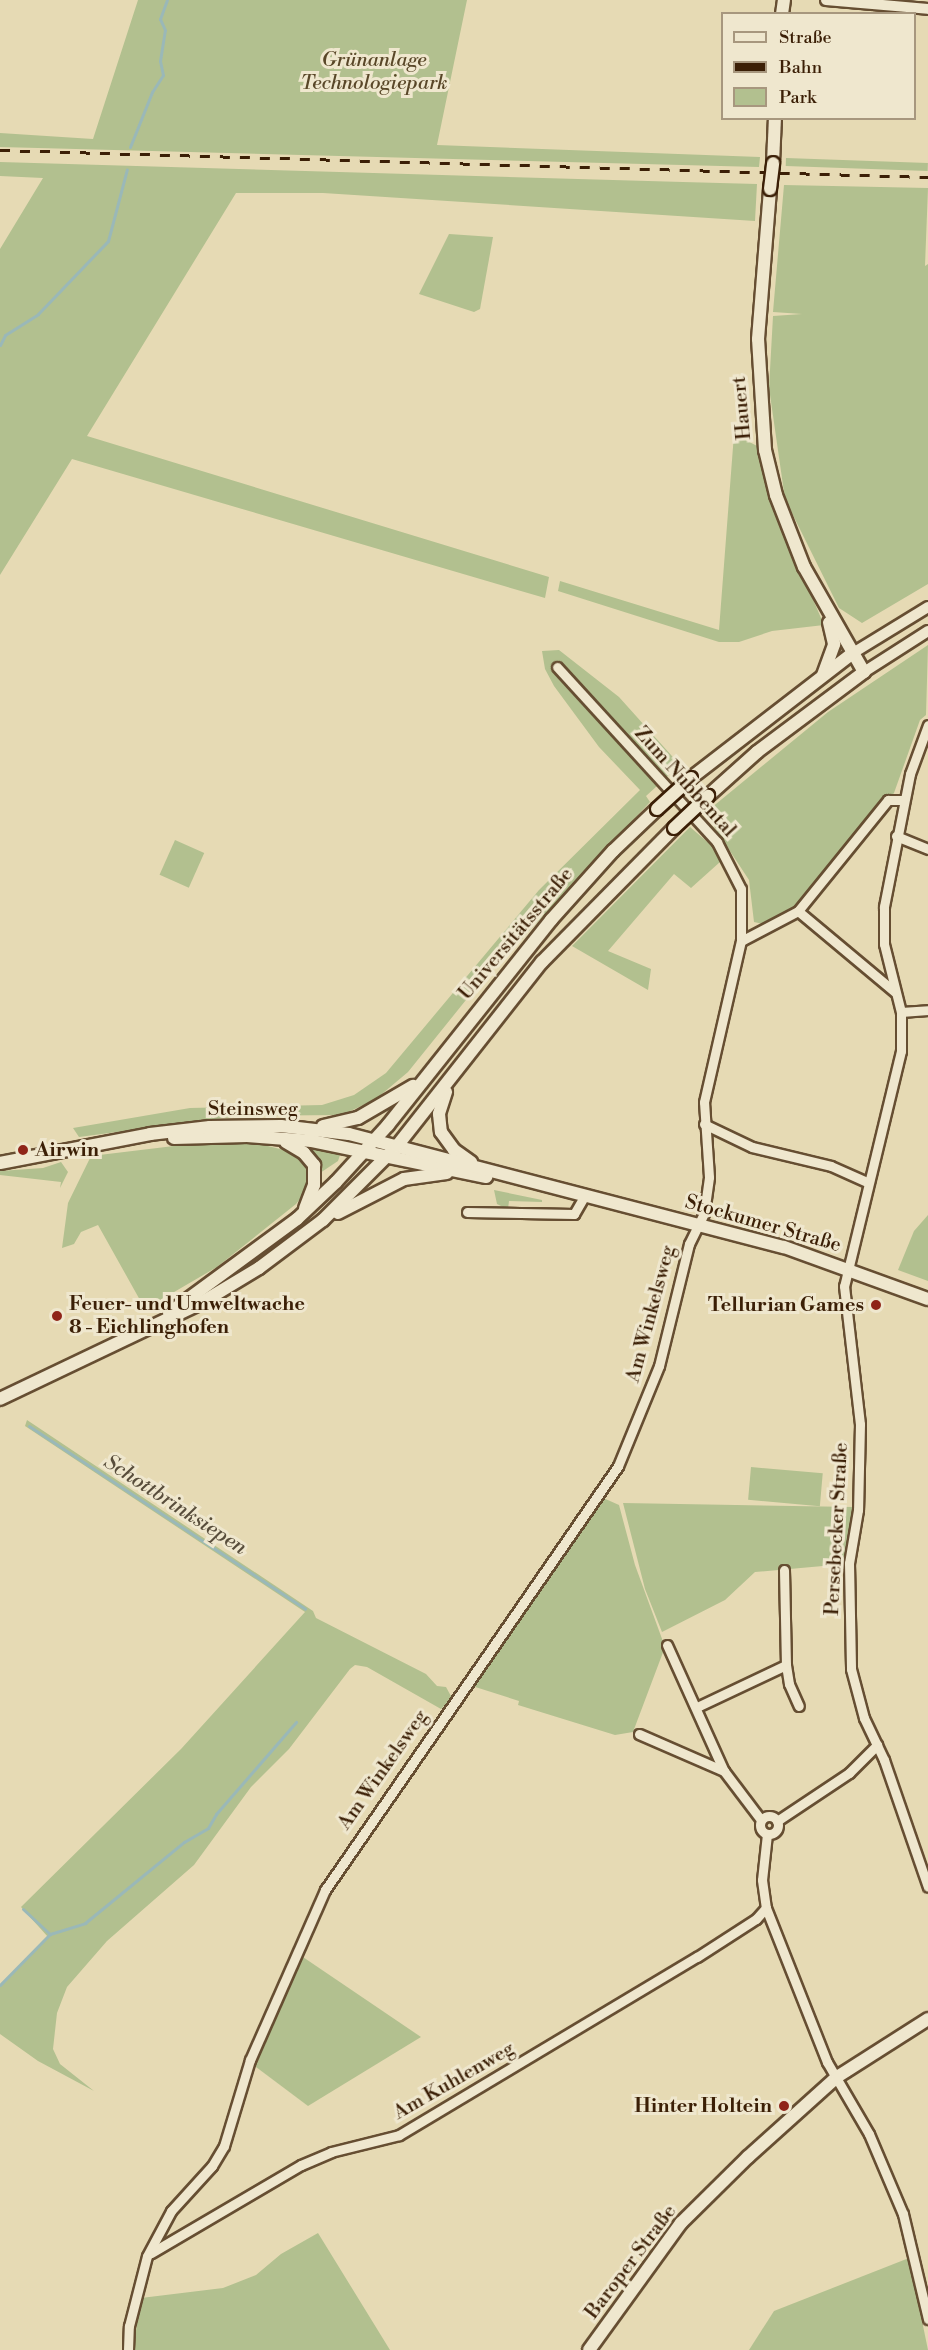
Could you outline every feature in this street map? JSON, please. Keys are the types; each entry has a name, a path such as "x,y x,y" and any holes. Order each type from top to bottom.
{"main road":[{"name":"Hauert","path":"775,120 758,339 761,425 769,470 787,530 823,605 864,672"},
{"path":"823,605 834,645 823,675"},
{"name":"Universitätsstraße","path":"164,1318 297,1219 371,1146 419,1082 550,920 613,851 691,778 853,653"},
{"name":"Universitätsstraße","path":"0,1398 164,1318 201,1303 259,1268 324,1220 393,1151 449,1085 542,962 674,828 757,752 864,672"},
{"path":"304,1128 358,1118 419,1082"},
{"name":"Universitätsstraße","path":"449,1085 439,1114 441,1132 454,1150 479,1171"},
{"name":"Steinsweg","path":"0,1163 210,1127 304,1128 371,1146"},
{"name":"Steinsweg","path":"131,1140 217,1135 371,1146"},
{"path":"279,1138 304,1153 314,1165 312,1193 297,1219"},
{"name":"Stockumer Straße","path":"371,1146 699,1226 847,1268 928,1299"},
{"path":"324,1220 415,1176 479,1171"},
{"name":"Baroper Straße","path":"589,2350 681,2223 837,2077 928,2019"}],"street":[{"path":"826,0 928,9"},
{"name":"Universitätsstraße","path":"853,653 928,607"},
{"name":"Universitätsstraße","path":"864,672 928,631"},
{"name":"Zum Nubbental","path":"557,667 727,855 741,893 741,941 705,1096 704,1124 709,1186 699,1226"},
{"name":"Persebecker Straße","path":"928,725 904,800 883,928 901,1012 898,1068 867,1182 844,1286 858,1397 860,1450 858,1510 849,1563 851,1669 864,1718 877,1745 928,1887"},
{"path":"741,941 798,911 888,800 904,800"},
{"path":"897,836 928,849"},
{"path":"798,911 895,992"},
{"path":"901,1012 928,1010"},
{"path":"704,1124 752,1147 831,1166 867,1182"},
{"path":"467,1212 574,1214 584,1197"},
{"name":"Am Winkelsweg","path":"128,2350 129,2326 147,2256 171,2211 212,2166 224,2146 270,2009 336,1870 618,1466 659,1366 689,1244 699,1226"},
{"path":"784,1570 786,1665 789,1684 799,1706"},
{"path":"667,1646 697,1707 724,1771 762,1820"},
{"path":"697,1707 786,1665"},
{"path":"639,1734 724,1771"},
{"path":"777,1821 849,1773 877,1745"},
{"path":"762,1820 770,1816 777,1821"},
{"path":"762,1820 760,1829 767,1834"},
{"path":"767,1834 776,1831 777,1821"},
{"path":"767,1834 762,1880 766,1908 826,2062 869,2134 903,2214 928,2319"},
{"name":"Am Kuhlenweg","path":"147,2256 301,2165 331,2152 399,2135 704,1953 756,1919 766,1908"}],"green space":[{"name":"Grünanlage Technologiepark","path":"138,0 467,0 437,145 760,157 759,167 0,147 0,133 93,139"},
{"path":"786,158 928,163 928,171 786,166"},
{"path":"0,162 757,184 755,221 323,193 236,193 87,436 549,577 545,598 72,459 0,575 0,249 43,178 0,176"},
{"path":"784,185 928,188 925,266 928,264 928,584 862,623 839,608 785,499 769,388 773,316 802,314 773,312"},
{"path":"449,234 493,237 480,309 474,312 419,294"},
{"path":"734,434 759,447 772,504 824,625 772,631 739,642 719,642 558,591 560,581 719,630"},
{"path":"928,645 926,715 920,720 894,793 793,911 763,924 754,922 749,880 705,813 828,712"},
{"path":"559,650 619,697 680,765 646,796 650,802 474,990 408,1072 376,1099 342,1115 239,1116 79,1137 73,1128 190,1108 322,1105 354,1095 386,1073 539,890 640,790 599,747 554,686 545,669 542,651"},
{"path":"690,827 711,845 720,862 691,888 674,874 608,951 651,969 648,990 572,946"},
{"path":"175,840 204,853 189,888 160,875"},
{"path":"207,1142 264,1145 292,1152 307,1168 308,1189 296,1204 217,1267 145,1309 98,1225 81,1232 74,1244 62,1248 68,1203 91,1156"},
{"path":"306,1147 341,1152 338,1161 320,1173"},
{"path":"61,1162 68,1172 60,1188 61,1182 0,1175 0,1171 43,1168"},
{"path":"494,1190 542,1200 542,1202 509,1201 508,1209 497,1204"},
{"path":"928,1215 928,1281 898,1270 914,1231"},
{"path":"27,1420 313,1611 316,1618 426,1674 437,1686 446,1687 452,1698 441,1709 367,1667 355,1665 350,1669 289,1749 251,1787 194,1865 107,1941 67,1987 57,2013 53,2049 60,2064 94,2091 38,2061 0,2034 0,1987 48,1937 21,1907 181,1749 305,1612 25,1426"},
{"path":"751,1467 823,1473 820,1506 748,1500"},
{"path":"601,1497 619,1505 635,1565 665,1647 633,1732 615,1735 518,1705 519,1701 469,1685"},
{"path":"623,1503 854,1507 845,1564 755,1572 725,1600 662,1632 645,1589"},
{"path":"297,1953 421,2037 308,2106 252,2064"},
{"path":"318,2233 390,2350 133,2350 141,2298 223,2288 256,2275 281,2254"},
{"path":"909,2258 928,2350 749,2350 774,2311"}],"waterway":[{"path":"130,147 152,92 163,75 160,61 165,30 160,19 167,0"},
{"path":"0,345 5,335 38,314 108,241 127,169"},
{"name":"Schottbrinksiepen","path":"29,1426 305,1609"},
{"name":"Schottbrinksiepen","path":"0,1985 50,1934 85,1923 184,1842 208,1828 216,1814 296,1722"},
{"path":"23,1909 50,1934"}],"railway":[{"path":"0,150 928,177"}],"place":[{"name":"Airwin","path":"23,1150"},
{"name":"Tellurian Games","path":"876,1305"},
{"name":"Feuer- und Umweltwache 8 - Eichlinghofen","path":"57,1316"},
{"name":"Hinter Holtein","path":"784,2106"}]}
